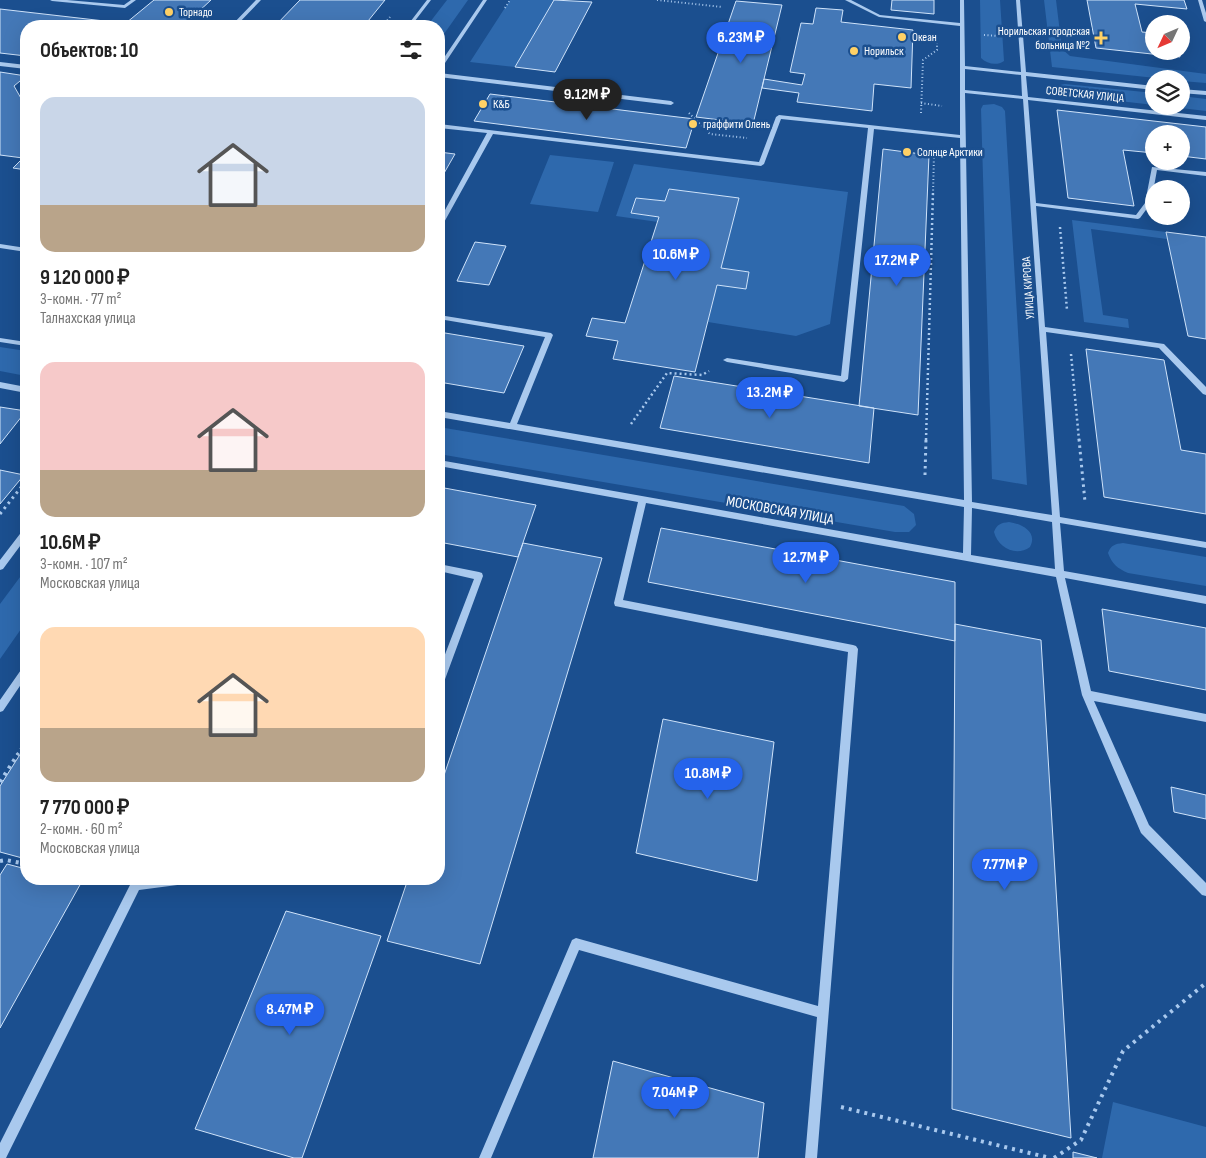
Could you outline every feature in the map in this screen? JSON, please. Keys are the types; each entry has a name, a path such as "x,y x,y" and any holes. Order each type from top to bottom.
{"street":[{"path":"52,0 124,8 134,0"},
{"path":"238,20 259,0"},
{"path":"414,20 429,0"},
{"path":"445,59 485,0"},
{"path":"847,0 879,16 938,22 962,29"},
{"path":"962,0 967,558"},
{"name":"УЛИЦА КИРОВА","path":"1018,0 1060,574 1087,695"},
{"path":"1200,0 1206,21"},
{"path":"0,64 20,66"},
{"name":"СОВЕТСКАЯ УЛИЦА","path":"962,67 1145,87"},
{"path":"445,76 671,103"},
{"name":"СОВЕТСКАЯ УЛИЦА","path":"962,91 1206,118"},
{"path":"1190,92 1206,93"},
{"path":"490,132 761,164 779,117 962,137"},
{"path":"727,360 844,379 871,127"},
{"path":"1033,204 1138,217 1148,202 1154,168 1206,174"},
{"path":"0,246 20,249"},
{"path":"445,317 549,335 512,427"},
{"path":"0,340 20,343"},
{"path":"0,385 20,389"},
{"path":"445,415 1206,545"},
{"name":"МОСКОВСКАЯ УЛИЦА","path":"445,464 1206,600"},
{"path":"643,500 618,603 853,649 822,1013 812,1158"},
{"path":"0,566 20,540"},
{"path":"445,569 479,576 445,666"},
{"path":"0,708 20,679"},
{"path":"1087,695 1206,718"},
{"path":"0,1156 134,885"},
{"path":"485,1158 576,944 822,1013"}],"lane":[{"path":"445,127 490,132 445,215"},
{"path":"1042,329 1161,346 1206,392"},
{"path":"1087,695 1144,829 1206,891"}],"path":[{"path":"657,0 722,7"},
{"path":"925,476 934,152 920,132 923,60 937,50 938,22"},
{"path":"962,29 1021,38"},
{"path":"671,103 697,119 710,134 770,141"},
{"path":"1058,207 1085,503"},
{"path":"629,426 667,373 702,376"},
{"path":"0,514 20,489"},
{"path":"0,782 20,751"},
{"path":"0,861 6,860 20,863"},
{"path":"1054,1158 1081,1140 1123,1051 1206,983"},
{"path":"816,1101 1050,1158"}],"shaded area":[{"path":"447,0 468,0 445,33 445,20 432,20"},
{"path":"510,0 554,0 515,67 470,62"},
{"path":"980,0 1000,0 1004,61 995,64 981,58"},
{"path":"1044,0 1056,0 1062,49 1070,56 1176,70 1145,70 1145,77 1052,67"},
{"path":"1190,72 1206,74 1206,83 1190,82"},
{"path":"1065,84 1145,92 1145,104 1067,95 1056,91 1055,86"},
{"path":"1190,97 1206,99 1206,111 1190,109"},
{"path":"994,104 1002,107 1005,111 1027,485 992,479 981,109 983,105"},
{"path":"550,155 614,162 598,212 530,204"},
{"path":"634,164 848,192 830,324 796,336 708,322 717,285 746,289 749,272 721,268 739,198 669,189 665,201 636,198 631,213 659,217 658,222 616,216"},
{"path":"1072,220 1166,232 1167,239 1091,229 1103,315 1128,319 1129,328 1084,322"},
{"path":"0,347 20,350 20,375 0,371"},
{"path":"445,428 904,506 914,514 916,525 909,532 895,532 445,455"},
{"path":"1009,522 1023,527 1030,533 1032,542 1030,547 1025,550 1014,551 999,542 994,532 996,527"},
{"path":"1123,543 1206,557 1206,586 1124,571 1113,563 1108,553 1114,545"},
{"path":"20,577 20,631 0,659 0,604"},
{"path":"1113,1102 1206,1127 1206,1158 1102,1158"}],"building":[{"name":"Торнадо","path":"154,0 211,0 189,20 130,20"},
{"path":"300,0 385,0 369,20 281,20"},
{"path":"554,0 592,2 555,72 515,67"},
{"path":"892,0 934,0 934,14 891,10"},
{"path":"1087,0 1184,0 1187,9 1135,4 1142,32 1145,32 1145,53 1096,48"},
{"path":"736,1 782,5 753,124 696,117"},
{"name":"Норильск","path":"816,8 843,10 841,22 913,30 911,88 874,84 872,111 797,102 799,93 762,88 764,79 802,85 805,74 790,72 801,23 813,24"},
{"path":"0,9 96,20 20,20 20,55 0,53"},
{"path":"0,72 20,75 20,81 14,86 20,96 20,158 0,155"},
{"path":"490,94 695,119 686,148 474,121"},
{"path":"1057,110 1188,125 1145,125 1145,152 1123,150 1134,206 1068,198"},
{"path":"1190,125 1206,127 1206,159 1190,157"},
{"path":"883,149 929,155 918,415 859,406"},
{"path":"445,153 455,154 445,172"},
{"path":"20,161 20,169 13,168"},
{"path":"669,189 739,198 721,268 749,272 746,289 717,285 695,372 613,359 618,341 586,336 592,318 625,323 659,217 631,213 636,198 665,201"},
{"path":"1166,232 1206,237 1206,339 1188,336"},
{"path":"475,242 506,246 489,285 457,281"},
{"path":"445,333 524,346 504,393 445,383"},
{"path":"1086,349 1164,360 1181,450 1206,454 1206,514 1104,497"},
{"path":"674,376 874,408 869,463 660,428"},
{"path":"0,407 20,410 20,419 0,444"},
{"path":"0,470 20,474 20,480 0,504"},
{"path":"445,488 536,505 518,557 445,543"},
{"path":"661,528 955,582 955,641 648,582"},
{"path":"523,543 602,558 480,964 387,941 406,885 445,885 445,772"},
{"path":"1102,609 1206,628 1206,690 1109,671"},
{"path":"955,624 1041,640 1071,1138 952,1109"},
{"path":"663,719 774,742 757,881 636,853"},
{"path":"20,754 20,857 0,852 0,786"},
{"path":"1171,787 1206,795 1206,819 1174,812"},
{"path":"7,864 20,867 20,885 80,885 0,1028 0,875"},
{"path":"286,911 381,936 302,1158 294,1158 195,1129"},
{"path":"613,1061 764,1103 758,1158 593,1158"},
{"path":"1073,1152 1097,1158 1073,1158"}],"place":[{"name":"Торнадо","path":"169,12"},
{"name":"Океан","path":"902,37"},
{"name":"Норильская городская больница №2","path":"1101,38"},
{"name":"Норильск","path":"854,51"},
{"name":"К&Б","path":"483,104"},
{"name":"граффити Олень","path":"693,124"},
{"name":"Солнце Арктики","path":"907,152"}]}
